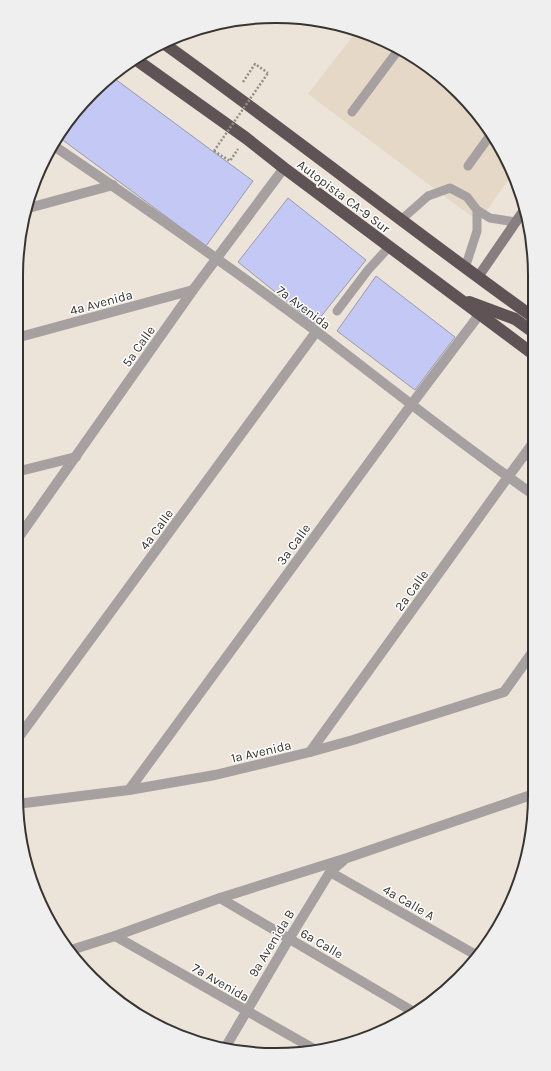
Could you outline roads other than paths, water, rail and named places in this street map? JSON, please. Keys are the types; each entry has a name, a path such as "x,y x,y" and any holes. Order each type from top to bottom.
{"highway":[{"name":"Autopista CA-9 Sur","path":"169,47 528,313"},
{"name":"Autopista CA-9 Sur","path":"140,63 246,138 456,298 528,350"},
{"path":"456,298 514,319 528,329"}],"street":[{"name":"7a Avenida","path":"57,148 113,185 216,258 528,491"},
{"name":"5a Calle","path":"23,531 193,290 284,168"},
{"path":"33,207 113,185"},
{"path":"478,277 520,215"},
{"name":"4a Avenida","path":"23,336 193,290"},
{"name":"3a Calle","path":"129,790 411,405 479,315"},
{"name":"4a Calle","path":"23,731 316,332"},
{"name":"2a Calle","path":"310,752 528,450"},
{"path":"23,470 76,457"},
{"name":"1a Avenida","path":"23,803 129,790 215,775 353,740 504,692 528,658"},
{"path":"75,949 220,898 528,799"},
{"name":"9a Avenida B","path":"228,1043 330,872 347,858"},
{"name":"4a Calle A","path":"330,872 472,954"},
{"name":"6a Calle","path":"220,898 409,1009"},
{"name":"7a Avenida","path":"115,936 308,1046"}],"lane":[{"path":"352,112 396,54"},
{"path":"468,166 487,139"},
{"path":"402,220 428,196 450,188 467,197 477,210 490,218 516,222"},
{"path":"465,268 477,231 477,210"},
{"path":"337,311 368,270 389,247"}]}
